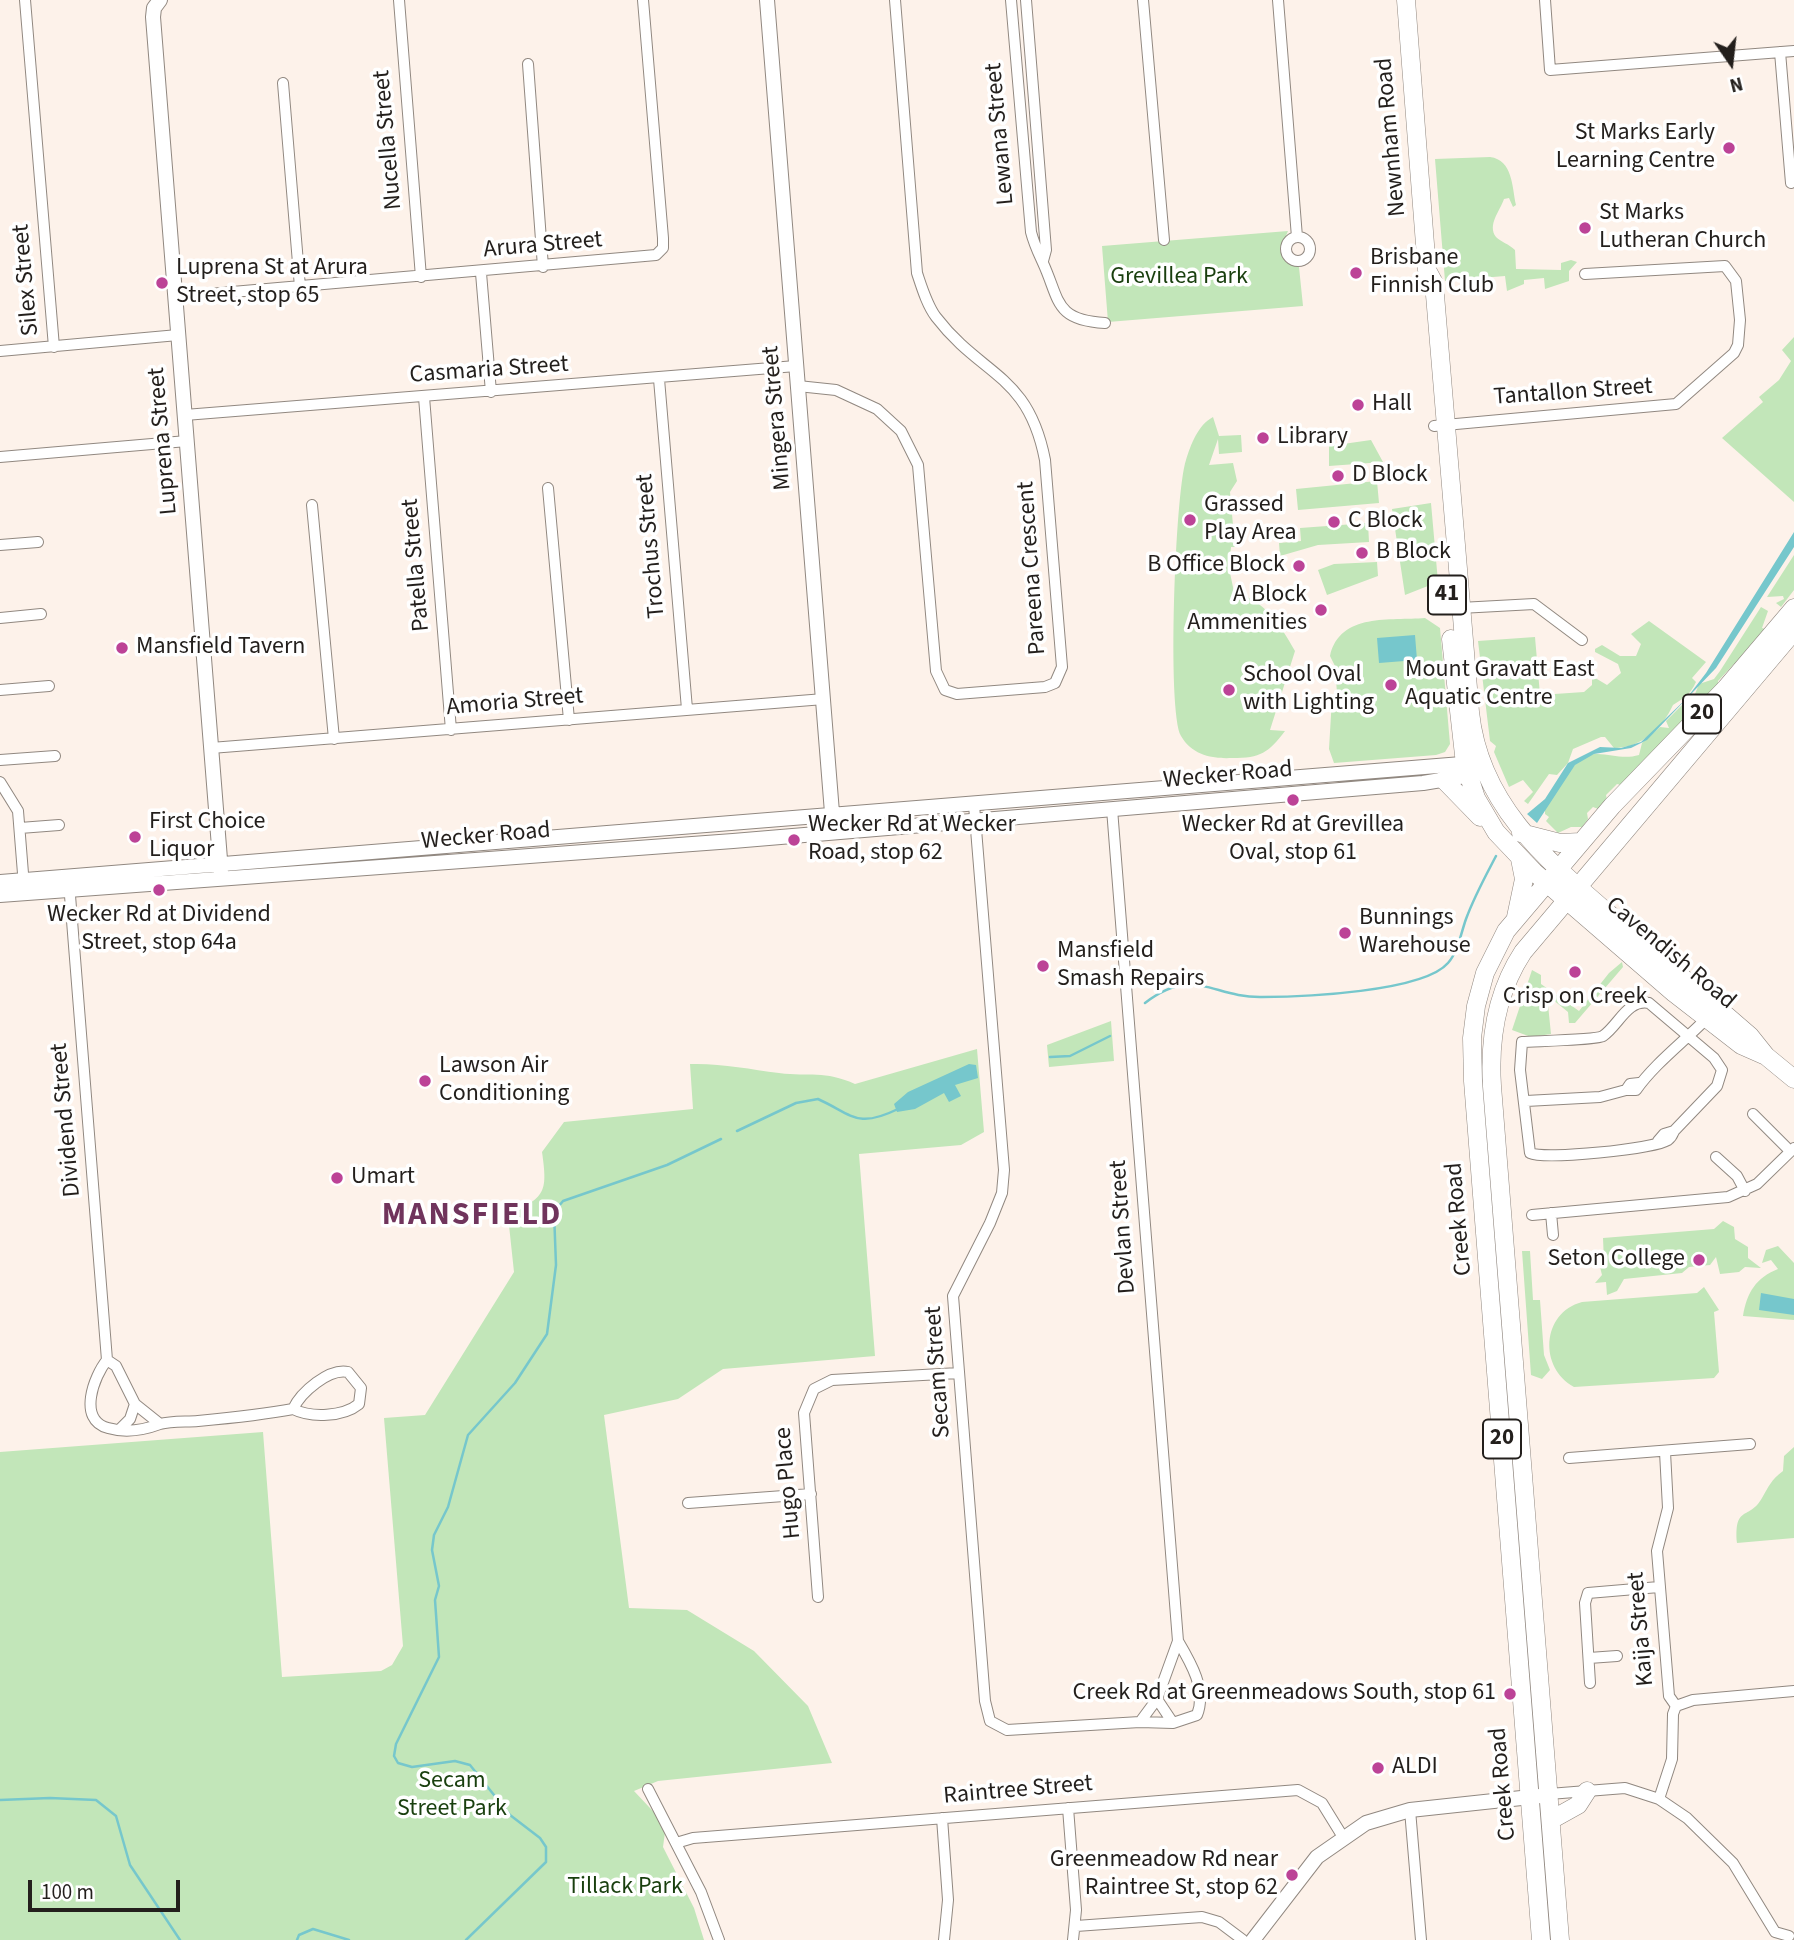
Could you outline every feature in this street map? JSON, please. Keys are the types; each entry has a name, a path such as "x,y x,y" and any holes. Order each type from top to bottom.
{"main road":[{"name":"Newnham Road","path":"1406,0 1427,270 1423,284 1460,608 1474,769 1553,876"},
{"name":"Newnham Road","path":"1440,425 1458,722 1489,822 1520,859 1553,876"},
{"name":"Creek Road","path":"1541,1940 1472,1055 1473,1022 1480,989 1491,959 1516,918 1581,842 1726,688 1794,608"},
{"name":"Creek Road","path":"1560,1940 1491,1068 1493,1030 1505,986 1515,964 1571,892 1794,631"},
{"path":"1444,780 1489,822"},
{"path":"1521,833 1560,843 1581,842"},
{"path":"1516,918 1524,879 1520,859"},
{"path":"1547,922 1595,912 1598,862"},
{"name":"Cavendish Road","path":"1553,876 1711,1013 1741,1045 1766,1056 1794,1079"},
{"path":"1551,1820 1578,1805 1587,1790"}],"street":[{"name":"Silex Street","path":"25,0 54,347"},
{"name":"Luprena Street","path":"160,0 154,8 153,17 222,880"},
{"name":"Nucella Street","path":"399,0 421,277"},
{"name":"Arura Street","path":"176,297 651,258 663,248 643,0"},
{"name":"Mingera Street","path":"767,0 834,831"},
{"name":"Pareena Crescent","path":"798,386 836,390 877,409 901,431 918,465 936,671 945,690 957,694 1045,687 1055,683 1062,667 1045,460 1040,431 1028,405 1010,384 935,316 924,294 917,273 895,0"},
{"name":"Lewana Street","path":"1011,0 1031,232 1036,253 1043,261 1052,293 1060,306 1084,321 1105,323"},
{"name":"Lewana Street","path":"1026,0 1046,250 1043,261"},
{"path":"1143,0 1164,240"},
{"path":"1278,0 1297,237"},
{"path":"1545,0 1550,70 1794,51"},
{"path":"1780,52 1791,183"},
{"path":"528,64 543,267"},
{"path":"283,83 300,287"},
{"name":"Tantallon Street","path":"1440,425 1676,404 1737,349 1740,320 1736,281 1730,269 1716,265 1585,274"},
{"path":"481,272 491,392"},
{"path":"0,351 178,335"},
{"name":"Casmaria Street","path":"185,415 796,366"},
{"name":"Trochus Street","path":"659,379 687,709"},
{"name":"Patella Street","path":"424,397 451,730"},
{"path":"0,457 187,441"},
{"path":"548,488 569,720"},
{"path":"312,505 334,739"},
{"path":"0,545 38,542"},
{"path":"1460,608 1534,604 1582,640"},
{"path":"0,618 41,614"},
{"path":"0,690 49,687"},
{"name":"Amoria Street","path":"211,748 824,699"},
{"path":"0,760 55,755"},
{"name":"Wecker Road","path":"0,895 24,887 222,880 976,821 1444,780 1474,769"},
{"name":"Wecker Road","path":"69,884 220,864 974,804 1474,769"},
{"path":"0,782 18,811 24,887"},
{"path":"974,804 976,821"},
{"name":"Devlan Street","path":"1112,809 1178,1642 1199,1687 1202,1704 1197,1715 1173,1723"},
{"name":"Secam Street","path":"976,821 1004,1170 1002,1193 990,1223 953,1297 985,1701 990,1721 1007,1730 1140,1722"},
{"path":"20,828 60,825"},
{"path":"561,838 562,853"},
{"path":"459,846 461,862"},
{"name":"Wecker Road","path":"0,882 24,887"},
{"name":"Dividend Street","path":"69,884 107,1360 100,1368 93,1389 91,1410 101,1425 120,1429"},
{"path":"1642,1002 1653,1005 1720,1063 1722,1074 1717,1086 1674,1131 1664,1134 1658,1142 1630,1149 1535,1156 1528,1149 1526,1101 1520,1070 1522,1042 1574,1037 1595,1039 1605,1034 1628,1009 1642,1002"},
{"path":"1526,1101 1600,1097 1636,1090 1639,1083 1711,1013"},
{"path":"1532,1215 1718,1198 1745,1191 1757,1184 1792,1149 1753,1114"},
{"path":"1716,1157 1737,1176 1745,1191"},
{"path":"1551,1213 1553,1235"},
{"path":"107,1360 116,1366 135,1404 160,1424"},
{"path":"120,1429 154,1428 160,1424 293,1409 304,1414 352,1410 359,1404 361,1388 348,1373 332,1373 298,1400 293,1409"},
{"name":"Hugo Place","path":"818,1597 804,1413 814,1389 832,1380 959,1373"},
{"path":"120,1429 130,1419 135,1404"},
{"path":"1585,1444 1586,1458"},
{"path":"1569,1458 1750,1444"},
{"name":"Kaija Street","path":"1658,1799 1672,1759 1673,1714 1676,1706 1669,1696 1657,1541 1668,1508 1665,1452"},
{"path":"688,1503 811,1494"},
{"path":"1590,1683 1585,1604 1588,1593 1659,1587"},
{"name":"Devlan Street","path":"1140,1722 1157,1699 1178,1642"},
{"path":"1589,1658 1617,1656"},
{"path":"1676,1706 1693,1700 1794,1691"},
{"path":"1157,1699 1173,1723"},
{"path":"1140,1722 1173,1723"},
{"path":"648,1789 701,1892 719,1940"},
{"path":"1253,1940 1311,1864 1343,1837 1366,1823 1410,1810 1587,1790 1635,1789 1658,1799 1686,1818 1733,1863 1774,1936 1789,1936"},
{"name":"Raintree Street","path":"676,1843 692,1838 1298,1790 1322,1803 1343,1837"},
{"path":"1068,1808 1076,1926 1073,1940"},
{"path":"1410,1810 1420,1940"},
{"path":"942,1818 948,1900 944,1940"},
{"path":"1076,1926 1202,1917 1219,1922 1243,1940"}],"green space":[{"path":"1490,157 1503,163 1512,183 1516,205 1513,207 1509,198 1504,199 1493,228 1496,237 1515,250 1516,269 1561,270 1561,263 1571,260 1577,262 1569,271 1569,281 1545,289 1544,278 1524,280 1524,284 1507,291 1505,276 1445,281 1435,159"},
{"name":"Grevillea Park","path":"1288,231 1280,250 1286,262 1299,267 1303,306 1108,322 1102,246"},
{"path":"1794,337 1794,502 1722,438 1763,402 1759,397 1779,380 1791,361 1782,350"},
{"path":"1213,417 1219,436 1241,435 1242,452 1219,454 1218,439 1209,465 1233,463 1237,481 1230,492 1235,547 1231,547 1229,568 1234,592 1263,607 1295,651 1270,730 1285,731 1263,753 1242,758 1217,758 1191,748 1181,736 1174,687 1174,601 1182,480 1193,441 1203,425"},
{"path":"1371,440 1383,462 1329,466 1329,446"},
{"path":"1377,481 1379,503 1298,510 1296,489"},
{"path":"1431,503 1438,582 1405,595 1392,509"},
{"path":"1368,523 1369,542 1318,545 1280,556 1279,543 1301,541 1300,528"},
{"path":"1794,555 1794,590 1781,607 1776,603 1784,599 1783,596 1767,597"},
{"path":"1377,562 1378,576 1327,595 1318,570 1334,564"},
{"path":"1761,607 1768,611 1762,628 1768,630 1736,668 1734,664 1718,681 1719,686 1621,785 1617,784 1606,795 1607,800 1601,810 1593,807 1587,813 1588,819 1582,827 1571,827 1558,833 1546,821 1549,817 1545,814 1545,808 1578,761 1594,754 1627,757 1639,755 1642,743 1660,727 1669,728 1666,721 1687,700 1698,698 1695,694 1699,684 1714,679"},
{"name":"Mount Gravatt East Aquatic Centre","path":"1425,618 1440,628 1450,744 1445,752 1334,763 1329,749 1332,698 1337,693 1335,666 1330,656 1336,642 1344,632 1355,625 1383,620"},
{"path":"1649,621 1706,662 1692,678 1696,682 1691,690 1673,705 1664,721 1650,735 1634,744 1614,748 1605,737 1601,737 1573,749 1568,763 1557,775 1549,774 1528,804 1524,801 1533,792 1523,780 1509,787 1494,752 1496,746 1490,741 1478,641 1535,637 1540,695 1584,692 1592,685 1592,676 1607,685 1621,673 1618,664 1595,652 1595,649 1602,645 1620,656 1636,656 1641,644 1631,634"},
{"path":"1622,962 1623,967 1575,1023 1569,1023 1568,1012 1547,995 1551,1034 1531,1037 1512,1030 1532,970 1541,975 1541,984 1579,1011 1609,973"},
{"path":"1111,1021 1114,1061 1049,1067 1047,1045"},
{"name":"Secam Street Park","path":"977,1049 984,1132 961,1145 859,1154 875,1356 723,1369 678,1399 604,1415 629,1608 687,1610 754,1651 808,1706 832,1763 658,1781 634,1791 666,1825 663,1847 694,1908 704,1940 0,1940 0,1452 263,1432 282,1677 381,1671 392,1665 403,1646 384,1418 425,1415 514,1272 508,1216 537,1198 541,1192 544,1185 542,1152 564,1122 693,1109 690,1064 826,1075 855,1084"},
{"path":"1723,1221 1734,1227 1735,1239 1748,1247 1748,1258 1761,1268 1745,1267 1739,1272 1720,1274 1716,1257 1710,1265 1689,1267 1682,1273 1624,1279 1617,1291 1607,1295 1606,1282 1595,1283 1602,1275 1600,1267 1604,1262 1603,1238 1714,1229"},
{"path":"1778,1246 1794,1263 1794,1320 1743,1316 1747,1300 1758,1281 1778,1269 1771,1260 1762,1263 1766,1250"},
{"path":"1522,1251 1530,1251 1533,1300 1540,1300 1544,1355 1550,1370 1542,1379 1531,1375"},
{"path":"1704,1287 1719,1310 1714,1312 1719,1372 1714,1378 1574,1387 1555,1367 1550,1355 1552,1329 1568,1308 1582,1302 1697,1293"},
{"path":"1794,1447 1794,1538 1737,1543 1740,1518 1757,1505 1773,1480 1783,1471 1784,1456"}],"water":[{"path":"1794,532 1794,547 1716,668 1647,740 1631,748 1594,754 1575,765 1537,823 1527,814 1545,799 1568,763 1600,747 1621,748 1641,742 1686,699 1706,673"},
{"path":"1415,635 1417,660 1379,663 1377,638"},
{"path":"969,1064 976,1065 978,1078 955,1085 961,1096 949,1102 944,1093 915,1109 897,1112 894,1104 908,1092"},
{"path":"1761,1293 1794,1299 1794,1315 1759,1310"}],"waterway":[{"path":"1145,1003 1177,986 1204,986 1245,996 1304,996 1389,987 1434,973 1448,963 1454,953 1466,919 1496,856"},
{"path":"1050,1057 1070,1056 1110,1036"},
{"path":"737,1131 796,1103 818,1099 856,1118 873,1118 898,1109"},
{"path":"466,1940 546,1862 546,1847 540,1838 510,1815 470,1765 455,1761 412,1767 398,1763 394,1756 396,1744 439,1657 435,1600 439,1586 432,1550 434,1535 448,1507 468,1435 515,1383 547,1334 556,1265 554,1212 563,1201 667,1165 721,1139"},
{"path":"0,1800 96,1800 116,1816 130,1865 180,1940"},
{"path":"297,1940 299,1935 313,1929 349,1940"}],"place":[{"name":"St Marks Early Learning Centre","path":"1729,148"},
{"name":"St Marks Lutheran Church","path":"1585,228"},
{"name":"Brisbane Finnish Club","path":"1356,273"},
{"name":"Luprena St at Arura Street, stop 65","path":"162,283"},
{"name":"Hall","path":"1358,405"},
{"name":"Library","path":"1263,438"},
{"name":"D Block","path":"1338,476"},
{"name":"Grassed Play Area","path":"1190,520"},
{"name":"C Block","path":"1334,522"},
{"name":"B Block","path":"1362,553"},
{"name":"B Office Block","path":"1299,566"},
{"name":"A Block Ammenities","path":"1321,610"},
{"name":"Mansfield Tavern","path":"122,648"},
{"name":"Mount Gravatt East Aquatic Centre","path":"1391,685"},
{"name":"School Oval with Lighting","path":"1229,690"},
{"name":"Wecker Rd at Grevillea Oval, stop 61","path":"1293,800"},
{"name":"First Choice Liquor","path":"135,837"},
{"name":"Wecker Rd at Wecker Road, stop 62","path":"794,840"},
{"name":"Wecker Rd at Dividend Street, stop 64a","path":"159,890"},
{"name":"Bunnings Warehouse","path":"1345,933"},
{"name":"Mansfield Smash Repairs","path":"1043,966"},
{"name":"Crisp on Creek","path":"1575,972"},
{"name":"Lawson Air Conditioning","path":"425,1081"},
{"name":"Umart","path":"337,1178"},
{"name":"Seton College","path":"1699,1260"},
{"name":"Creek Rd at Greenmeadows South, stop 61","path":"1510,1694"},
{"name":"ALDI","path":"1378,1768"},
{"name":"Greenmeadow Rd near Raintree St, stop 62","path":"1292,1875"}],"district":[{"name":"MANSFIELD","path":"472,1217"}],"park label":[{"name":"Tillack Park","path":"625,1888"}]}
